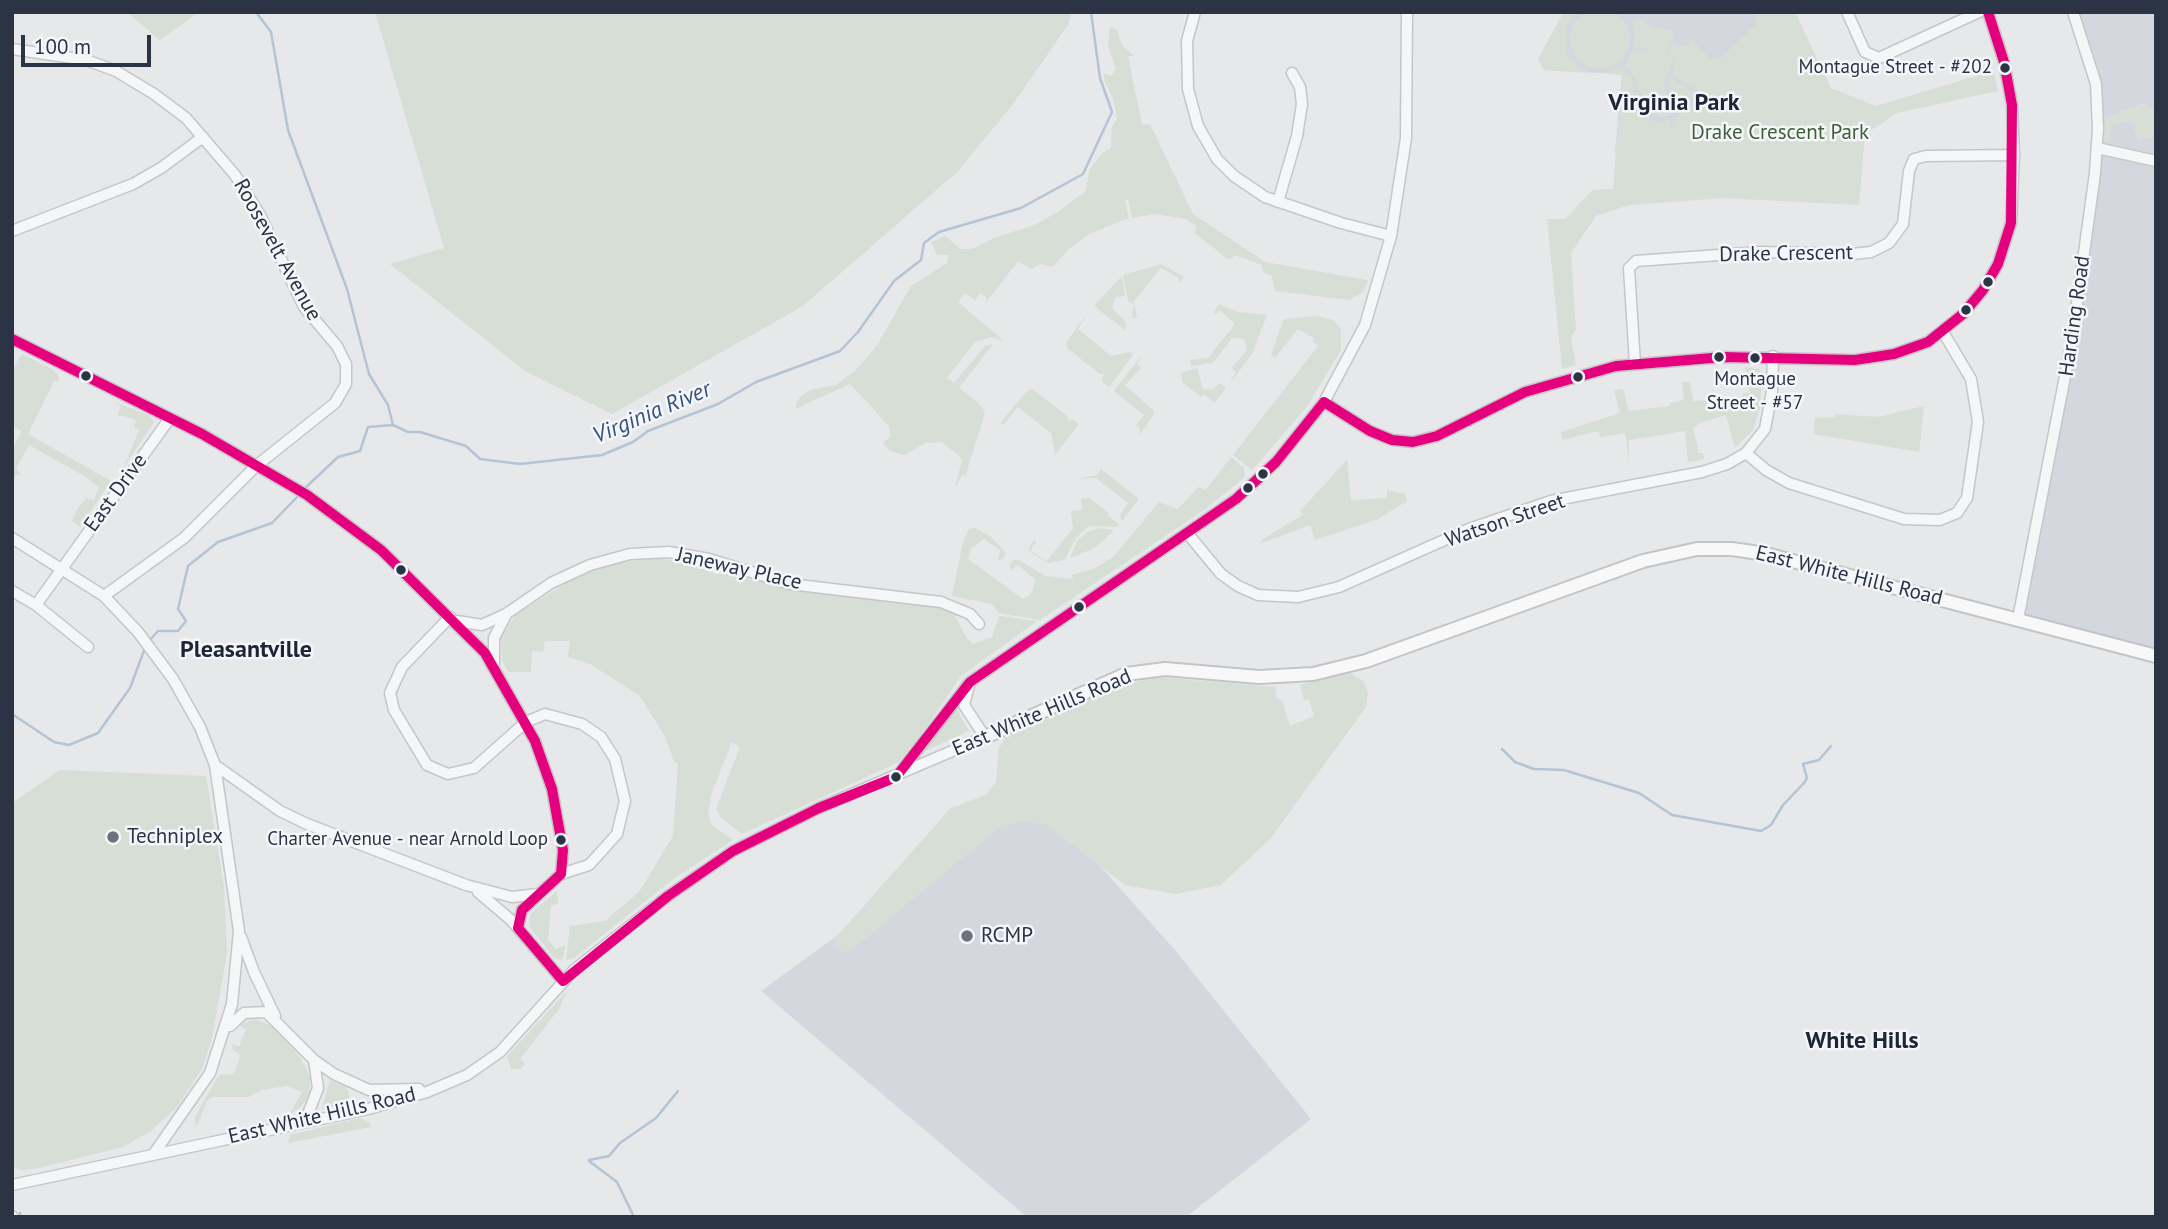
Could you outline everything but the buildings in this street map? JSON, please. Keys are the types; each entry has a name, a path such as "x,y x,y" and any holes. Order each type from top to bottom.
{"main road":[{"name":"East White Hills Road","path":"985,737 1126,674 1165,669 1259,677 1313,674 1366,661 1623,568 1697,550 1732,549 1766,554 2156,656"}],"street":[{"path":"1195,12 1185,64 1192,111 1217,159 1234,176 1278,202 1391,236"},
{"path":"896,777 970,682 1188,534 1259,479 1293,442 1324,401 1365,325 1391,236 1406,138 1407,12"},
{"path":"1847,12 1865,52 1879,58 1979,12"},
{"path":"1324,401 1370,430 1392,440 1413,442 1437,436 1525,392 1564,379 1635,364 1773,356 1855,360 1881,356 1928,342 1943,332 1975,302 1998,264 2011,223 2014,155 2007,80 1988,12"},
{"name":"Harding Road","path":"2018,619 2073,340 2097,148 2096,84 2073,12"},
{"name":"Roosevelt Avenue","path":"12,49 86,60 116,71 186,118 235,175 260,215 304,307 337,346 345,364 346,384 335,402 256,466 184,538 104,596"},
{"path":"1278,202 1297,136 1302,104 1300,87 1292,73"},
{"path":"12,231 133,184 161,168 203,137"},
{"path":"2097,148 2156,161"},
{"name":"Drake Crescent","path":"1635,364 1629,268 1636,261 1760,252 1871,252 1889,243 1903,224 1909,171 1913,159 1926,156 2014,155"},
{"path":"1773,356 1772,391 1765,429 1746,453 1766,470 1789,483 1903,519 1940,520 1957,513 1967,498 1978,422 1971,379 1943,332"},
{"path":"12,339 170,418 296,488 381,550 450,617 494,666 526,722 552,789 563,850 561,874"},
{"name":"East Drive","path":"36,605 170,418"},
{"name":"Watson Street","path":"1188,534 1206,559 1238,586 1258,595 1298,597 1370,576 1469,529 1550,501 1702,472 1746,453"},
{"path":"12,538 104,596 141,636 154,652 200,727 215,765 239,931 237,975 226,1032 210,1073 155,1152"},
{"name":"Janeway Place","path":"450,617 468,625 482,625 506,614 532,594 590,565 630,554 669,552 709,559 781,582 941,602 970,614 979,624"},
{"path":"12,591 36,605 88,647"},
{"path":"494,666 494,638 506,614"},
{"path":"450,617 402,667 390,693 394,710 427,765 448,774 474,768 526,722 538,715 552,714 574,720 592,731 615,759 624,788 624,814 610,843 589,865 561,874 522,910 518,928"},
{"path":"970,682 964,705 985,737"},
{"name":"East White Hills Road","path":"12,1185 155,1152 376,1107 453,1081 500,1052 563,981 668,896 733,851 819,807 896,777 985,737"},
{"path":"215,765 280,811 466,885 512,897 542,892"},
{"path":"466,885 486,897 518,928 563,981"},
{"path":"239,931 254,972 283,1028"},
{"path":"226,1032 236,1018 254,1010 266,1012 314,1060 334,1074 369,1090 416,1090 453,1081"},
{"path":"298,1123 308,1114 318,1088 314,1060"}],"shaded area":[{"path":"1564,12 1795,12 1802,26 1683,123 1615,153 1622,74 1544,70 1538,59"},
{"path":"2078,12 2156,12 2156,107 2150,110 2147,103 2104,118 2098,67"},
{"path":"2131,120 2139,140 2156,136 2156,656 2018,619 2102,140 2109,141 2111,125"},
{"path":"1034,792 1174,949 1311,1119 1186,1217 1027,1217 761,991"}],"green space":[{"path":"1594,9 1606,9 1622,17 1628,27 1628,51 1622,61 1606,69 1594,69 1578,61 1570,45 1570,33 1578,17"},
{"path":"127,12 199,12 160,40"},
{"path":"375,12 1072,12 1068,25 1013,104 958,171 803,306 612,414 525,371 390,264 444,248"},
{"path":"1564,12 1576,12 1566,28 1567,54 1580,68 1591,73 1544,70 1538,59"},
{"name":"Drake Crescent Park","path":"1756,12 1795,12 1831,88 1876,106 1993,71 1998,91 1897,113 1865,134 1859,205 1723,198 1629,205 1596,216 1571,253 1576,329 1571,338 1576,365 1562,369 1547,219 1565,219 1593,190 1613,189 1622,75 1603,73 1621,68 1625,70 1632,79 1635,103 1654,122 1671,119 1669,129 1698,96 1713,99 1678,80 1672,73 1674,63 1669,52 1674,39 1677,47 1689,45 1690,38 1711,59 1715,57 1719,60 1755,25"},
{"path":"1639,19 1654,28 1673,30 1674,37 1667,51 1672,57 1672,63 1664,83 1673,112 1665,118 1646,112 1634,76 1625,65 1632,51 1650,50 1634,48 1635,33 1631,23"},
{"path":"1110,27 1117,30 1122,45 1134,56 1128,56 1142,125 1150,124 1193,214 1265,262 1368,280 1363,292 1349,300 1275,291 1272,276 1263,272 1262,265 1235,255 1229,260 1195,233 1196,226 1186,219 1155,214 1132,218 1128,200 1125,200 1129,218 1089,234 1070,248 1053,267 1041,264 1031,269 1018,261 985,304 987,298 980,293 975,300 965,293 958,302 1004,341 991,337 975,342 947,378 954,383 985,346 993,344 959,388 981,405 985,413 965,477 963,474 955,487 962,460 959,455 941,442 926,443 904,455 890,451 883,443 890,437 889,426 850,384 795,409 799,397 813,389 836,385 855,371 876,347 911,286 947,263 949,255 937,255 931,242 945,236 961,249 972,249 994,238 1034,225 1058,212 1086,191 1089,170 1102,153 1111,148 1112,127 1117,118 1114,102 1104,79 1104,74 1112,76 1116,69 1108,47"},
{"path":"1671,77 1694,93 1688,106 1677,114 1668,88"},
{"path":"2148,103 2150,109 2156,107 2156,136 2139,140 2131,120 2111,125 2110,141 2102,140 2104,118"},
{"path":"1161,264 1184,277 1179,283 1179,278 1161,268 1134,301 1137,318 1132,318 1134,305 1128,301 1123,275"},
{"path":"1122,276 1125,296 1116,297 1112,308 1126,322 1125,330 1094,306"},
{"path":"1219,304 1238,312 1267,315 1252,354 1228,386 1236,372 1232,368 1247,350 1244,339 1232,338 1213,363 1191,366 1190,360 1208,358 1235,324 1220,310 1216,314 1214,312"},
{"path":"1087,314 1078,329 1111,356 1130,352 1133,355 1109,387 1101,380 1105,374 1100,374 1067,348 1067,341"},
{"path":"1318,316 1333,320 1341,329 1341,350 1306,408 1252,470 1233,455 1318,346 1313,341 1314,338 1298,329 1275,358 1271,355 1284,319"},
{"path":"22,354 54,370 59,377 58,382 54,381 28,434 111,481 80,527 72,521 78,508 86,498 94,500 99,487 86,477 29,445 16,468 22,476 17,474 12,483 12,449 22,431 12,427 12,372"},
{"path":"1142,355 1137,364 1141,368 1125,385 1155,412 1139,436 1140,428 1136,425 1144,415 1114,391"},
{"path":"1745,367 1759,369 1762,373 1760,408 1753,430 1735,448 1726,415 1693,428 1699,453 1703,453 1704,459 1688,462 1685,431 1629,440 1629,461 1625,433 1600,437 1598,431 1563,440 1561,432 1620,413 1614,390 1623,389 1629,411 1670,406 1671,403 1684,400 1682,382 1690,382 1693,401 1743,398 1743,394 1750,393"},
{"path":"1197,368 1203,389 1212,390 1220,383 1226,388 1214,403 1204,394 1201,397 1182,382 1181,373"},
{"path":"1032,389 1067,416 1069,421 1072,419 1079,424 1055,455 1051,433 1018,407 1003,425 1000,423 1027,391"},
{"path":"115,402 148,415 154,422 124,467 139,430 134,427 136,421 132,418 117,415 121,407"},
{"path":"1924,406 1919,452 1814,434 1815,418 1835,417 1835,414 1878,417"},
{"path":"1231,457 1244,468 1245,476 1239,482 1204,510 1040,620 999,613 992,604 952,596 963,542 969,529 975,528 991,537 1006,553 1003,559 998,560 1001,551 984,539 970,549 968,559 1023,599 1030,595 1036,580 1018,565 1011,570 1009,565 1014,560 1019,560 1045,576 1073,579 1072,575 1096,568 1114,556 1159,502 1178,509 1198,487 1206,490"},
{"path":"1347,460 1351,500 1387,498 1387,490 1405,494 1407,501 1378,519 1315,540 1310,525 1262,543 1261,540 1303,515 1300,511"},
{"path":"1101,469 1139,499 1122,521 1120,515 1128,503 1096,478 1075,479 1097,475"},
{"path":"1089,498 1109,513 1107,515 1119,524 1117,527 1089,526 1075,539 1065,560 1048,563 1030,552 1029,548 1034,540 1036,542 1030,551 1047,561 1073,528 1071,511 1082,510 1081,499"},
{"path":"1099,528 1114,530 1095,548 1070,558 1077,541 1086,533"},
{"path":"655,558 688,562 715,574 730,574 814,593 898,599 952,610 967,639 974,644 992,637 999,616 1037,621 961,676 911,750 899,762 742,834 721,818 716,809 740,747 732,742 712,792 708,814 712,825 733,840 676,877 574,958 566,960 570,926 605,921 639,892 673,836 678,763 675,763 664,735 640,696 590,664 568,657 570,641 545,641 543,652 532,651 531,672 508,672 502,660 501,638 515,615 576,577 611,564"},
{"path":"1351,673 1364,682 1368,693 1366,707 1270,839 1221,885 1176,894 1125,885 1046,825 1022,821 997,830 853,949 847,952 837,950 835,940 839,934 950,809 987,794 996,782 999,748 1007,735 1114,688 1156,677 1276,687 1276,698 1282,701 1290,726 1314,716 1309,699 1304,700 1300,685"},
{"path":"955,706 969,731 923,752 923,750"},
{"path":"60,770 206,776 224,887 227,953 212,1038 203,1067 176,1108 151,1131 123,1147 21,1170 12,1167 15,1160 12,1155 12,803"},
{"path":"557,891 558,904 551,906 548,940 556,949 566,945 562,961 553,957 529,926 531,913"},
{"path":"567,991 559,1009 520,1059 525,1064 520,1069 511,1069 507,1056"},
{"path":"256,1019 273,1027 300,1057 310,1077 309,1095 301,1107 289,1115 302,1092 287,1086 261,1090 249,1097 213,1097 207,1101 196,1128 195,1117 217,1078 223,1074 233,1075 241,1056 233,1050 232,1044 239,1047 246,1029 239,1025"},
{"path":"330,1080 346,1087 350,1097 344,1105 322,1109"},
{"path":"360,1118 369,1122 371,1127 288,1143 290,1135"}],"waterway":[{"path":"256,12 271,32 288,130 347,289 369,374 388,405 393,425"},
{"name":"Virginia River","path":"303,490 338,457 360,451 368,427 393,425 408,432 420,432 466,446 480,459 520,464 602,455 633,442 648,431 718,404 756,382 840,351 858,332 894,281 921,260 924,243 939,232 1021,208 1083,174 1112,112 1100,78 1091,12"},
{"name":"Virginia River","path":"148,642 158,631 178,631 186,621 178,609 188,566 218,542 272,523 299,495"},
{"name":"Virginia River","path":"12,714 54,742 69,745 98,733 130,688 145,648"},
{"path":"1502,749 1515,762 1534,769 1564,770 1639,793 1672,815 1761,831 1771,825 1783,805 1804,783 1807,778 1803,764 1819,760 1831,746"},
{"path":"589,1160 609,1156 620,1143 656,1118 678,1091"},
{"path":"589,1161 617,1182 634,1217"},
{"path":"20,1213 21,1217"}],"transit line":[{"path":"1324,402 1370,431 1392,440 1413,442 1437,436 1525,392 1616,366 1724,357 1855,360 1894,354 1928,342 1963,314 1983,290 1998,264 2011,223 2012,105 2004,62 1988,12"},
{"path":"12,339 202,434 307,495 381,550 485,653 535,741 552,789 563,850 561,874 522,910 518,928"},
{"path":"563,981 668,896 733,851 819,808 896,777 970,682 1236,499 1276,462 1324,402"},
{"path":"518,928 563,981"}],"place":[{"name":"Montague Street - #202","path":"2005,68"},
{"name":"Montague Street - #57","path":"1755,358"},
{"name":"Techniplex","path":"113,837"},
{"name":"Charter Avenue - near Arnold Loop","path":"561,840"},
{"name":"RCMP","path":"967,936"}],"district":[{"name":"Virginia Park","path":"1674,103"},
{"name":"Pleasantville","path":"246,650"},
{"name":"White Hills","path":"1862,1041"}]}
